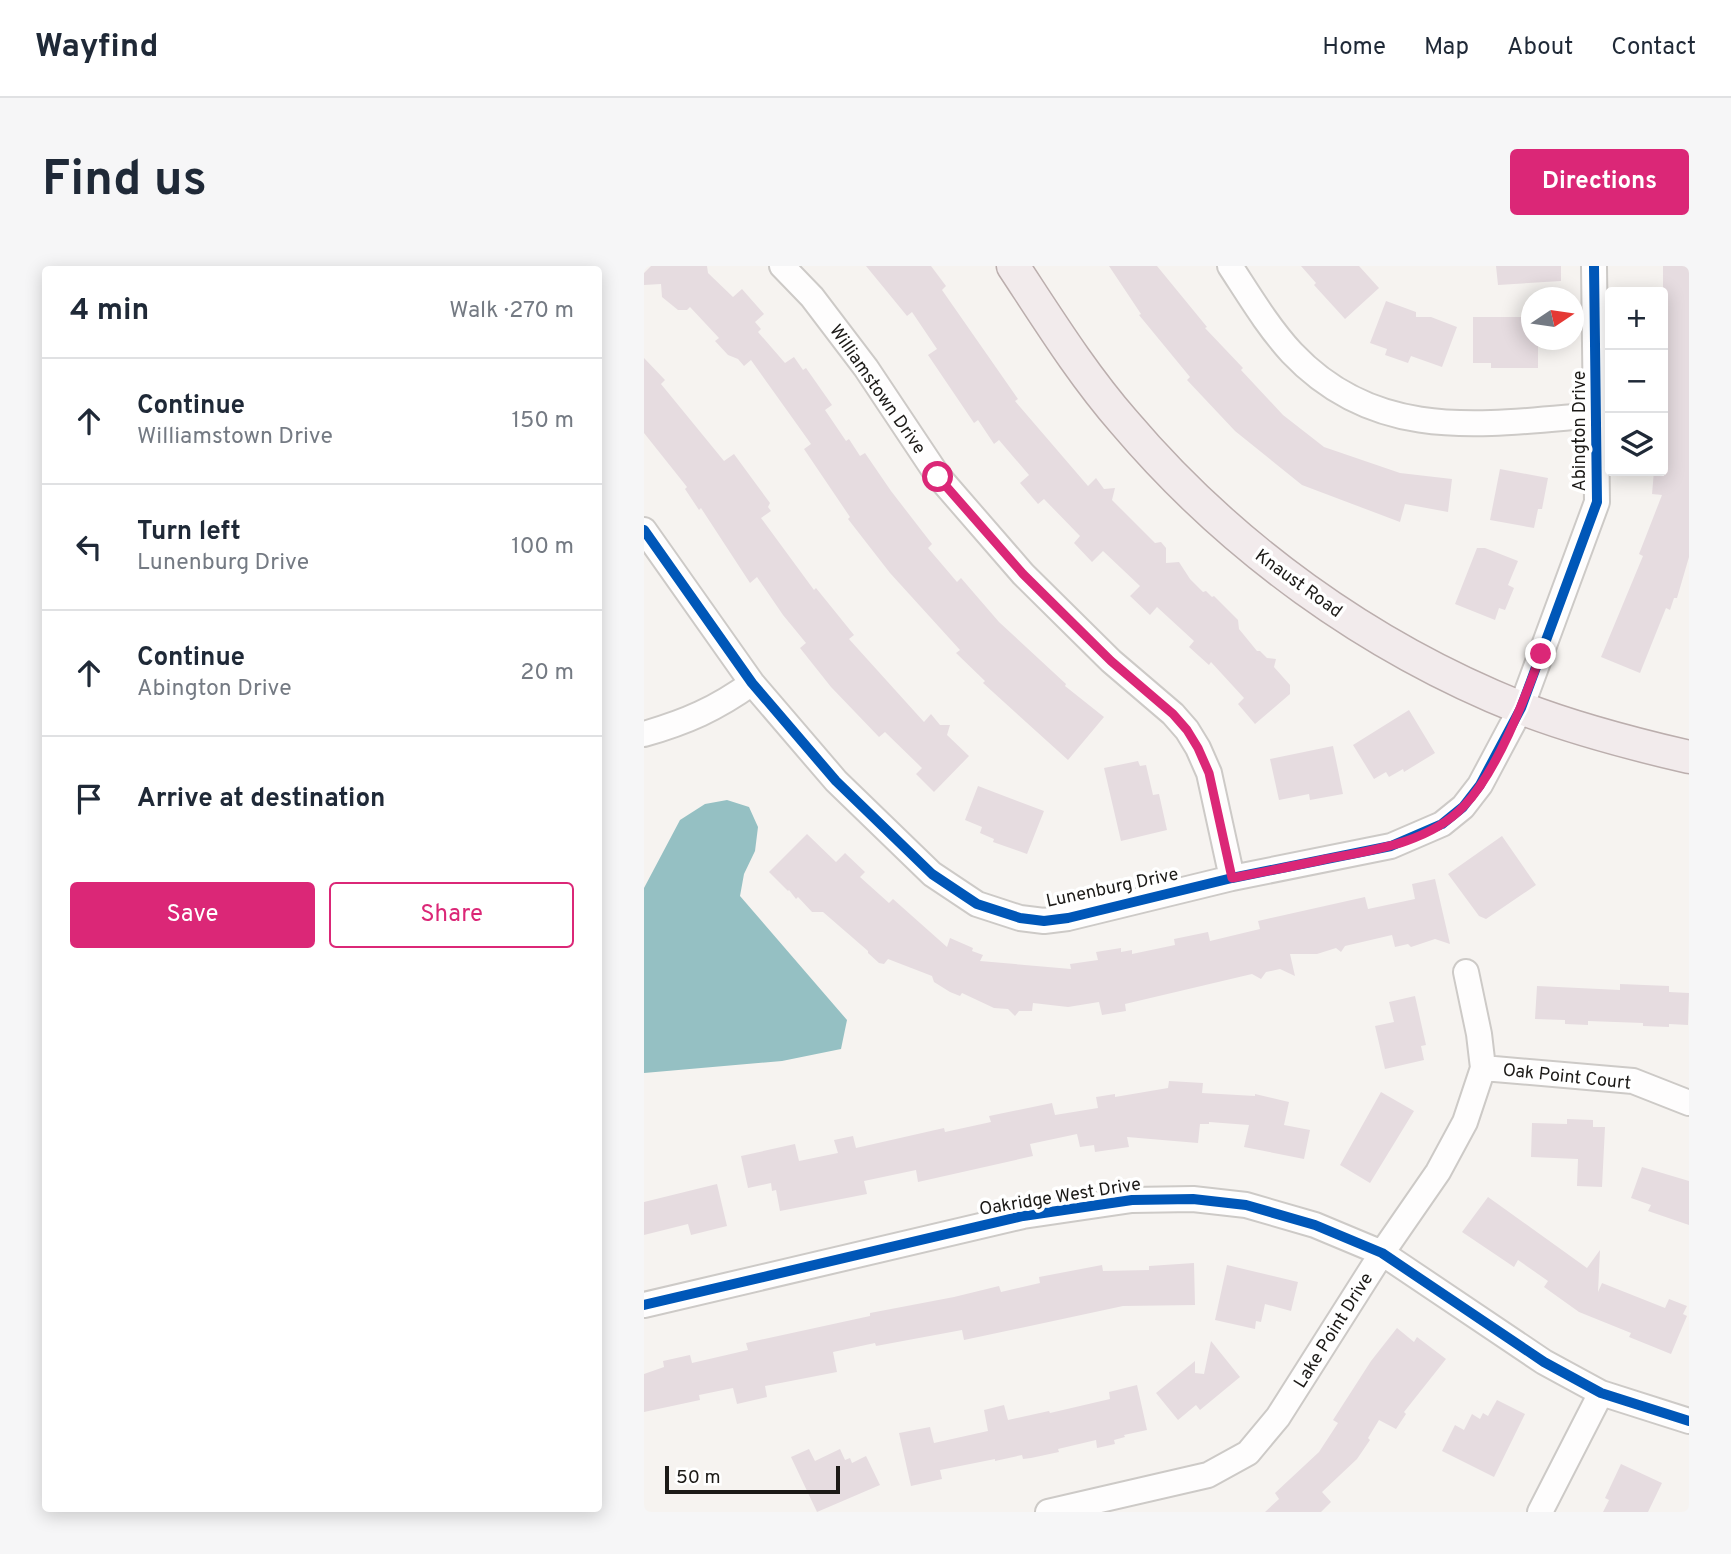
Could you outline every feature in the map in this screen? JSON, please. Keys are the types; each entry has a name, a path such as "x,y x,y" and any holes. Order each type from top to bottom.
{"main road":[{"name":"Knaust Road","path":"1013,266 1086,373 1123,421 1185,488 1258,554 1350,620 1449,674 1521,708 1610,737 1689,757"}],"street":[{"name":"Williamstown Drive","path":"782,266 812,297 866,368 938,477 1015,565 1111,661 1173,714 1187,730 1209,773 1232,878"},
{"name":"Abington Drive","path":"1230,266 1291,352 1331,385 1377,411 1416,420 1467,425 1597,415"},
{"name":"Abington Drive","path":"1521,708 1597,502 1594,266"},
{"name":"Lunenburg Drive","path":"644,530 752,683 836,781 932,874 976,904 1020,918 1068,918 1232,878 1391,846 1442,824 1463,807 1480,785 1521,708"},
{"path":"644,734 704,713 724,703 752,683"},
{"name":"Lake Point Drive","path":"1048,1512 1208,1475 1248,1453 1278,1417 1382,1253 1438,1172 1465,1122 1483,1068 1466,972"},
{"name":"Oak Point Court","path":"1483,1068 1633,1081 1689,1103"},
{"name":"Oakridge West Drive","path":"644,1305 1023,1216 1132,1199 1193,1199 1246,1205 1315,1225 1382,1253 1544,1362 1601,1393 1689,1421"},
{"path":"1540,1512 1601,1393"}],"water":[{"path":"727,800 749,807 758,827 755,851 744,874 740,896 847,1020 841,1049 782,1061 644,1073 644,888 680,820 705,804"}],"building":[{"path":"651,266 707,266 708,273 733,297 742,289 764,314 755,322 761,329 758,332 785,363 794,357 803,370 806,368 832,405 825,410 846,441 849,439 860,456 865,453 932,544 928,548 957,582 961,578 999,622 1066,684 1065,686 1104,717 1068,760 983,683 985,681 956,653 960,650 890,573 848,519 850,517 804,449 811,444 751,360 744,366 738,359 728,355 715,341 719,338 690,307 687,310 678,310 662,297 661,284 644,285 644,273"},
{"path":"866,266 931,266 946,286 942,290 1018,399 1015,401 1088,486 1096,478 1104,489 1115,488 1112,500 1155,543 1161,542 1166,548 1166,563 1179,562 1203,592 1214,596 1238,620 1239,629 1257,651 1267,658 1276,659 1274,667 1290,685 1290,694 1255,724 1238,704 1244,698 1211,662 1209,665 1189,647 1194,641 1157,607 1150,615 1130,596 1140,586 1103,551 1092,562 1074,543 1080,536 1044,499 1038,504 1020,483 1029,475 999,440 994,444 978,420 974,423 928,355 937,349 912,312 907,316"},
{"path":"1109,266 1157,266 1207,327 1205,328 1243,368 1241,370 1283,415 1324,447 1400,473 1452,479 1448,512 1405,504 1400,522 1302,485 1235,431 1187,380 1190,377 1139,315 1141,314"},
{"path":"1301,266 1359,266 1379,288 1345,319 1314,285 1316,283"},
{"path":"1496,266 1561,266 1561,281 1498,285"},
{"path":"1663,266 1689,266 1689,557 1677,598 1674,598 1670,610 1666,608 1640,673 1601,657 1643,556 1639,554 1662,495 1652,494 1654,476 1668,476 1668,287 1663,287"},
{"path":"1386,301 1416,312 1416,317 1431,317 1457,327 1442,367 1411,356 1408,363 1385,355 1387,349 1370,343"},
{"path":"1473,317 1521,317 1521,350 1538,350 1538,368 1491,368 1491,363 1473,363"},
{"path":"644,358 665,380 661,384 724,461 734,454 770,503 768,507 771,511 761,518 814,590 816,588 854,635 849,639 924,722 931,714 940,725 950,725 947,735 969,756 934,792 916,774 922,768 885,732 879,737 831,687 800,648 806,643 757,577 750,583 701,508 699,510 685,489 687,487 644,433"},
{"path":"1500,469 1548,478 1542,509 1538,509 1534,528 1490,520"},
{"path":"1477,548 1485,548 1518,561 1508,585 1514,588 1505,610 1499,608 1495,620 1455,604"},
{"path":"1409,710 1435,753 1404,772 1403,769 1389,777 1386,772 1374,779 1353,745"},
{"path":"1333,746 1343,794 1310,800 1309,794 1279,800 1270,759"},
{"path":"1138,761 1140,766 1146,765 1153,795 1159,794 1167,830 1121,841 1104,768"},
{"path":"978,786 1044,811 1027,854 993,842 994,839 980,833 982,827 965,820"},
{"path":"807,834 836,862 845,853 865,872 860,877 889,903 893,899 947,947 950,938 983,955 980,961 1071,969 1070,964 1098,960 1096,952 1121,948 1121,952 1132,950 1132,954 1175,945 1174,939 1208,932 1210,941 1260,929 1258,921 1365,897 1368,909 1415,899 1412,884 1435,879 1450,944 1435,939 1411,947 1408,944 1395,947 1392,935 1345,946 1341,952 1336,948 1317,954 1290,954 1295,976 1280,969 1266,972 1261,979 1252,974 1125,1004 1126,1011 1102,1015 1099,1002 1068,1007 1033,1003 1032,1011 1019,1011 1015,1016 1008,1009 994,1008 962,993 960,996 950,992 934,982 932,976 888,959 884,964 879,963 823,912 812,912 798,897 796,899 769,872"},
{"path":"1502,836 1536,885 1486,919 1479,916 1448,874"},
{"path":"1620,984 1669,986 1669,992 1689,993 1688,1025 1643,1026 1643,1023 1588,1021 1588,1025 1565,1024 1565,1020 1535,1019 1537,986 1620,990"},
{"path":"1415,996 1426,1045 1421,1046 1424,1060 1385,1069 1375,1026 1394,1022 1389,1002"},
{"path":"1169,1081 1203,1083 1202,1093 1255,1094 1289,1102 1284,1125 1310,1130 1304,1159 1244,1147 1249,1125 1209,1122 1200,1124 1198,1143 1127,1137 1129,1147 1095,1152 1094,1145 1080,1147 1077,1134 1030,1144 1033,1156 918,1182 916,1170 864,1181 867,1194 780,1211 776,1190 772,1191 771,1183 748,1188 741,1156 795,1144 799,1161 838,1153 834,1140 853,1136 856,1148 944,1128 945,1132 991,1122 989,1116 1052,1103 1055,1115 1098,1108 1096,1097 1115,1094 1115,1097 1168,1088"},
{"path":"1381,1092 1414,1111 1370,1183 1340,1165"},
{"path":"1567,1119 1593,1120 1593,1127 1605,1127 1602,1187 1577,1186 1578,1159 1531,1157 1532,1123 1567,1124"},
{"path":"1642,1167 1689,1181 1689,1225 1648,1211 1651,1205 1631,1198"},
{"path":"717,1184 727,1226 691,1235 688,1224 644,1235 644,1202"},
{"path":"1488,1197 1587,1268 1600,1250 1598,1292 1602,1283 1665,1308 1669,1299 1687,1306 1683,1314 1687,1316 1671,1354 1629,1337 1631,1333 1579,1312 1544,1287 1548,1281 1518,1260 1514,1267 1462,1232"},
{"path":"1194,1263 1195,1305 1123,1306 964,1340 962,1330 876,1346 875,1343 833,1352 837,1372 765,1386 767,1397 737,1404 733,1388 699,1395 700,1400 644,1412 644,1374 664,1367 663,1361 690,1355 692,1363 748,1350 746,1343 870,1316 870,1313 999,1286 1001,1292 1040,1283 1039,1277 1102,1265 1103,1271 1149,1270 1149,1266"},
{"path":"1227,1265 1298,1282 1291,1311 1265,1304 1261,1322 1256,1321 1255,1329 1215,1320"},
{"path":"1397,1328 1414,1342 1417,1337 1446,1359 1404,1412 1406,1414 1396,1429 1379,1420 1357,1459 1322,1492 1331,1502 1321,1512 1265,1512 1279,1499 1275,1493 1319,1452 1338,1423 1333,1420 1371,1361"},
{"path":"1211,1341 1240,1377 1200,1410 1196,1405 1178,1420 1156,1393 1195,1361 1195,1373 1204,1374"},
{"path":"1137,1385 1147,1430 1124,1435 1125,1437 1114,1440 1115,1444 1097,1448 1096,1440 1031,1458 1023,1459 1022,1455 940,1470 942,1479 911,1486 899,1433 930,1427 934,1443 988,1431 984,1410 1004,1405 1008,1420 1110,1399 1109,1392"},
{"path":"1497,1400 1525,1414 1494,1477 1442,1451 1455,1425 1464,1430 1472,1414 1480,1419 1483,1413 1488,1416"},
{"path":"809,1449 815,1461 840,1449 845,1460 850,1458 852,1463 866,1456 880,1485 817,1512 791,1457"},
{"path":"1621,1464 1662,1483 1648,1512 1603,1512 1609,1500 1605,1498"}],"cycle path":[{"path":"644,530 752,683 836,781 932,874 977,904 1020,918 1044,921 1068,918 1232,878 1391,846 1442,824 1463,807 1480,785 1521,708 1597,502 1594,266"},
{"path":"644,1305 1023,1216 1132,1200 1193,1199 1246,1205 1315,1225 1382,1253 1544,1362 1601,1393 1689,1421"}],"route":[{"path":"938,477 1023,574 1111,661 1173,714 1187,730 1209,773 1232,878 1391,846 1442,824 1463,807 1480,785 1521,708 1541,654"}]}
